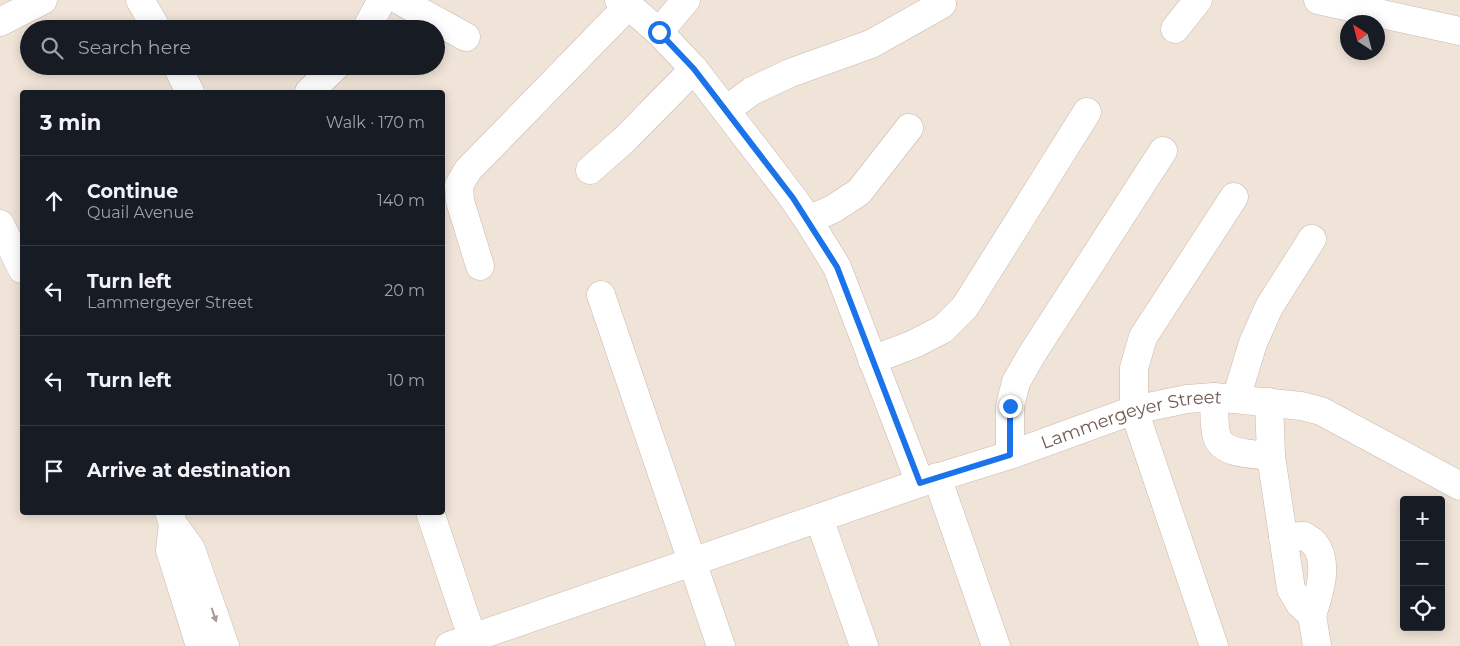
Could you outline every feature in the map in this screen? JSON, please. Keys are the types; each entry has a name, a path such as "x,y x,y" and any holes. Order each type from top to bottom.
{"street":[{"path":"0,22 44,0"},
{"path":"140,0 152,20"},
{"path":"399,0 435,20"},
{"path":"659,32 686,0"},
{"path":"1175,29 1198,0"},
{"path":"480,266 460,201 459,185 468,170 623,3 659,32 694,69 808,220 837,267 872,360 929,480 996,646"},
{"path":"726,110 752,91 790,73 871,44 942,4"},
{"path":"1310,6 1340,17"},
{"path":"1310,6 1460,31"},
{"path":"445,25 466,37"},
{"path":"1385,29 1429,38 1460,41"},
{"path":"590,170 624,140 694,69"},
{"path":"182,75 189,90"},
{"path":"312,90 327,75"},
{"path":"872,360 914,344 942,329 965,307 1087,112"},
{"path":"808,220 833,209 859,192 909,128"},
{"path":"1010,455 1010,406 1016,382 1032,354 1163,151"},
{"path":"1214,646 1134,410 1134,368 1144,337 1234,197"},
{"path":"0,224 20,265"},
{"path":"1271,456 1232,450 1221,445 1217,436 1225,398 1270,307 1312,239"},
{"path":"601,295 721,646"},
{"name":"Lammergeyer Street","path":"431,515 466,643 692,562 929,480 1010,455 1134,410 1187,399 1225,398 1301,406 1321,411 1450,480"},
{"path":"1269,402 1271,456 1283,537 1304,536 1314,544 1322,562 1320,585 1312,615 1317,646"},
{"path":"171,518 170,550 225,646"},
{"path":"819,518 864,646"},
{"path":"193,588 200,646"}],"shaded area":[{"path":"0,0 1460,0 1460,646 0,646"}],"route":[{"path":"659,32 694,69 793,198 837,267 920,483 1010,455 1010,406"}]}
